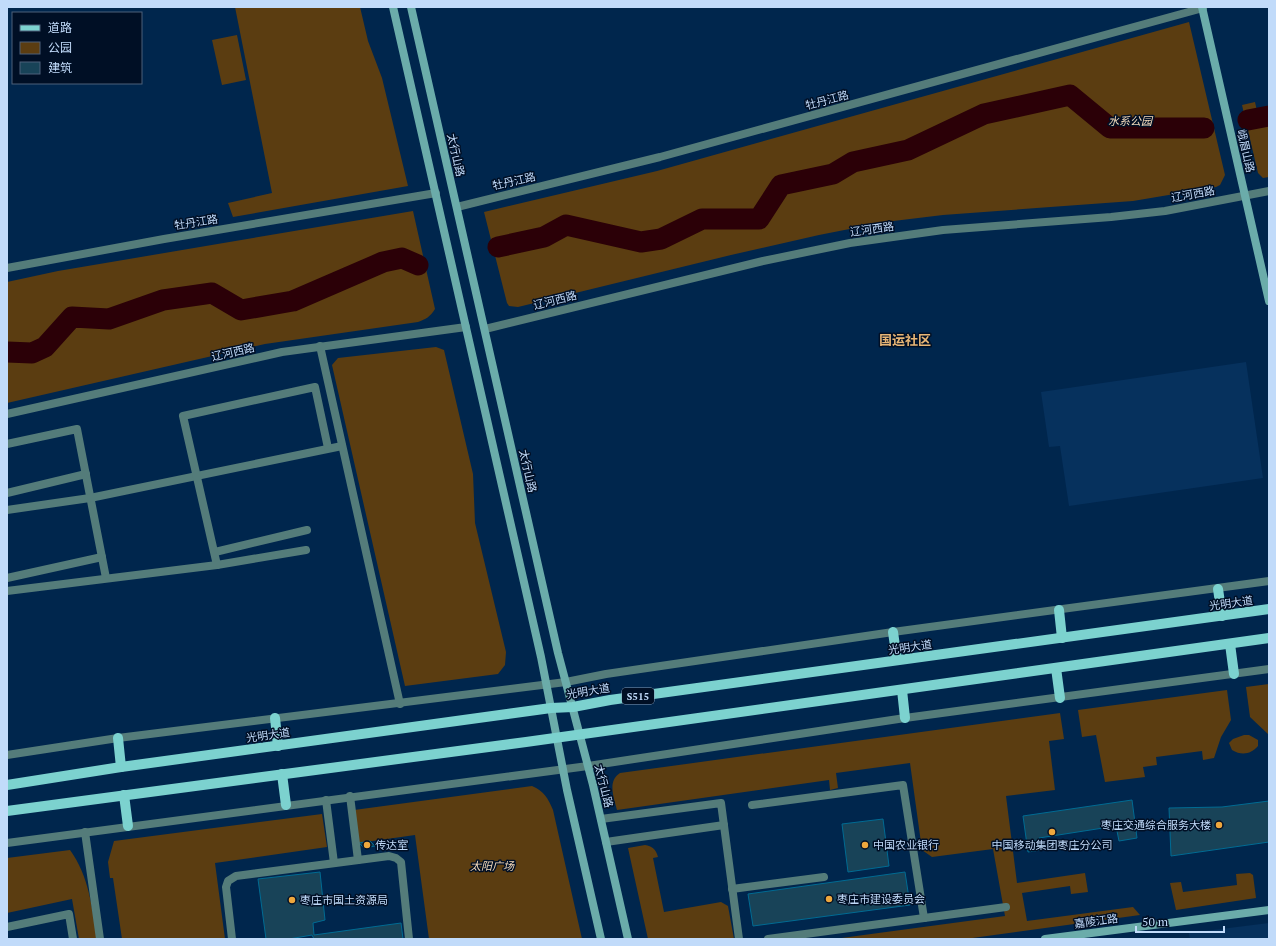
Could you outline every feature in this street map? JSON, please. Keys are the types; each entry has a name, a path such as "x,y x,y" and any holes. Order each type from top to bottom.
{"main road":[{"path":"394,7 546,683 562,768 601,939"},
{"name":"太行山路","path":"411,7 566,682 601,819 628,939"},
{"name":"峨眉山路","path":"1203,8 1269,301"},
{"path":"1218,589 1222,616"},
{"name":"光明大道","path":"7,785 121,767 551,708 573,707 610,700 1269,609"},
{"path":"1059,610 1062,638"},
{"path":"893,632 898,660"},
{"path":"7,811 580,735 1269,638"},
{"path":"1230,644 1234,674"},
{"path":"1056,668 1060,698"},
{"path":"902,690 906,718"},
{"path":"275,718 278,746"},
{"path":"118,738 121,767"},
{"path":"282,774 286,805"},
{"path":"124,795 128,826"},
{"name":"嘉陵江路","path":"1045,939 1269,910"}],"street":[{"name":"牡丹江路","path":"457,207 660,157 1203,8"},
{"name":"辽河西路","path":"485,329 756,263 850,243 943,230 1151,212 1269,191"},
{"name":"牡丹江路","path":"7,268 164,239 436,193"},
{"name":"辽河西路","path":"7,414 262,356 320,346 466,327"},
{"path":"320,346 400,704"},
{"path":"217,565 184,416 315,387 328,448"},
{"path":"7,444 77,429 106,578"},
{"path":"7,510 90,498 342,446"},
{"path":"7,493 86,474"},
{"path":"215,552 307,530"},
{"path":"7,591 217,565 306,550"},
{"path":"7,578 102,557"},
{"name":"光明大道","path":"7,755 118,738 400,704 546,683 566,682 606,674 893,632 1269,581"},
{"path":"7,843 350,796 562,768 588,766 906,718 1269,669"},
{"path":"752,806 903,784 924,918"},
{"path":"350,796 358,860"},
{"path":"326,800 334,863"},
{"path":"601,819 721,803 739,939"},
{"path":"606,842 724,825"},
{"path":"85,832 100,939"},
{"path":"232,939 226,888 228,880 236,876 389,856 396,858 401,862 409,939"},
{"path":"732,889 824,877"},
{"path":"768,939 1006,907"},
{"path":"7,928 69,914 73,939"}],"shaded area":[{"path":"1246,362 1263,478 1069,506 1060,446 1049,447 1041,392"},
{"path":"1269,923 1269,939 1190,939 1189,933"}],"green space":[{"path":"235,7 360,7 368,41 382,78 408,186 233,217 228,203 272,193"},
{"name":"水系公园","path":"1189,22 1225,175 1220,185 1216,187 1133,201 943,215 885,222 731,255 518,307 509,306 507,303 484,212 657,171"},
{"path":"237,35 246,80 222,85 212,40"},
{"path":"1255,102 1257,111 1269,108 1269,177 1263,178 1258,173 1242,105"},
{"path":"413,211 435,309 430,316 423,320 418,322 265,344 7,403 7,282 58,271"},
{"path":"436,347 444,350 473,474 475,523 506,652 505,665 498,674 405,686 332,365 338,358"},
{"path":"1269,684 1269,735 1250,717 1246,687"},
{"path":"1227,690 1231,720 1221,737 1214,758 1203,760 1202,751 1156,757 1157,765 1143,767 1145,777 1105,782 1096,735 1082,737 1078,710"},
{"path":"1060,713 1064,739 1049,741 1055,790 1006,796 1017,883 1085,873 1088,892 1071,894 1070,886 1022,893 1027,921 1133,907 1140,915 965,939 834,939 1005,916 993,849 932,857 922,850 910,763 836,773 838,788 830,790 829,780 617,810 612,790 614,780 620,773"},
{"path":"1244,735 1249,735 1258,740 1258,746 1252,751 1246,753 1239,753 1232,750 1229,743 1233,739"},
{"name":"太阳广场","path":"532,786 540,790 545,795 553,810 582,939 429,939 415,835 359,843 354,810"},
{"path":"322,814 327,847 215,863 225,939 122,939 113,878 110,878 108,862 114,841"},
{"path":"645,845 653,848 658,857 653,858 664,912 721,902 728,906 734,939 648,939 628,848"},
{"path":"70,850 82,870 86,881 97,939 79,939 72,899 7,913 7,858"},
{"path":"1250,873 1253,875 1256,898 1176,910 1170,883 1181,882 1183,892 1237,885 1236,874"}],"building":[{"name":"中国移动集团枣庄分公司","path":"1132,800 1137,838 1119,841 1116,826 1039,838 1041,850 1028,852 1023,816"},
{"name":"枣庄交通综合服务大楼","path":"1269,801 1269,842 1171,856 1169,808 1222,807"},
{"name":"中国农业银行","path":"883,819 889,866 848,872 842,824"},
{"name":"传达室","path":"370,841 375,846 364,848 359,843"},
{"name":"枣庄市国土资源局","path":"320,872 325,920 313,923 314,935 401,923 403,939 314,939 312,935 289,939 266,939 258,879"},
{"name":"枣庄市建设委员会","path":"905,872 910,905 753,926 748,894"}],"waterway":[{"path":"498,247 544,237 566,225 641,242 661,239 702,219 759,219 781,185 833,174 853,162 908,150 984,114 1070,95 1110,128 1204,128"},
{"path":"1248,120 1269,116"},
{"path":"7,352 32,353 45,347 72,317 109,319 163,300 212,293 241,310 293,301 383,262 402,258 418,265"}],"place":[{"name":"枣庄交通综合服务大楼","path":"1219,825"},
{"name":"中国移动集团枣庄分公司","path":"1052,832"},
{"name":"传达室","path":"367,845"},
{"name":"中国农业银行","path":"865,845"},
{"name":"枣庄市建设委员会","path":"829,899"},
{"name":"枣庄市国土资源局","path":"292,900"}],"district":[{"name":"国运社区","path":"905,340"}]}
